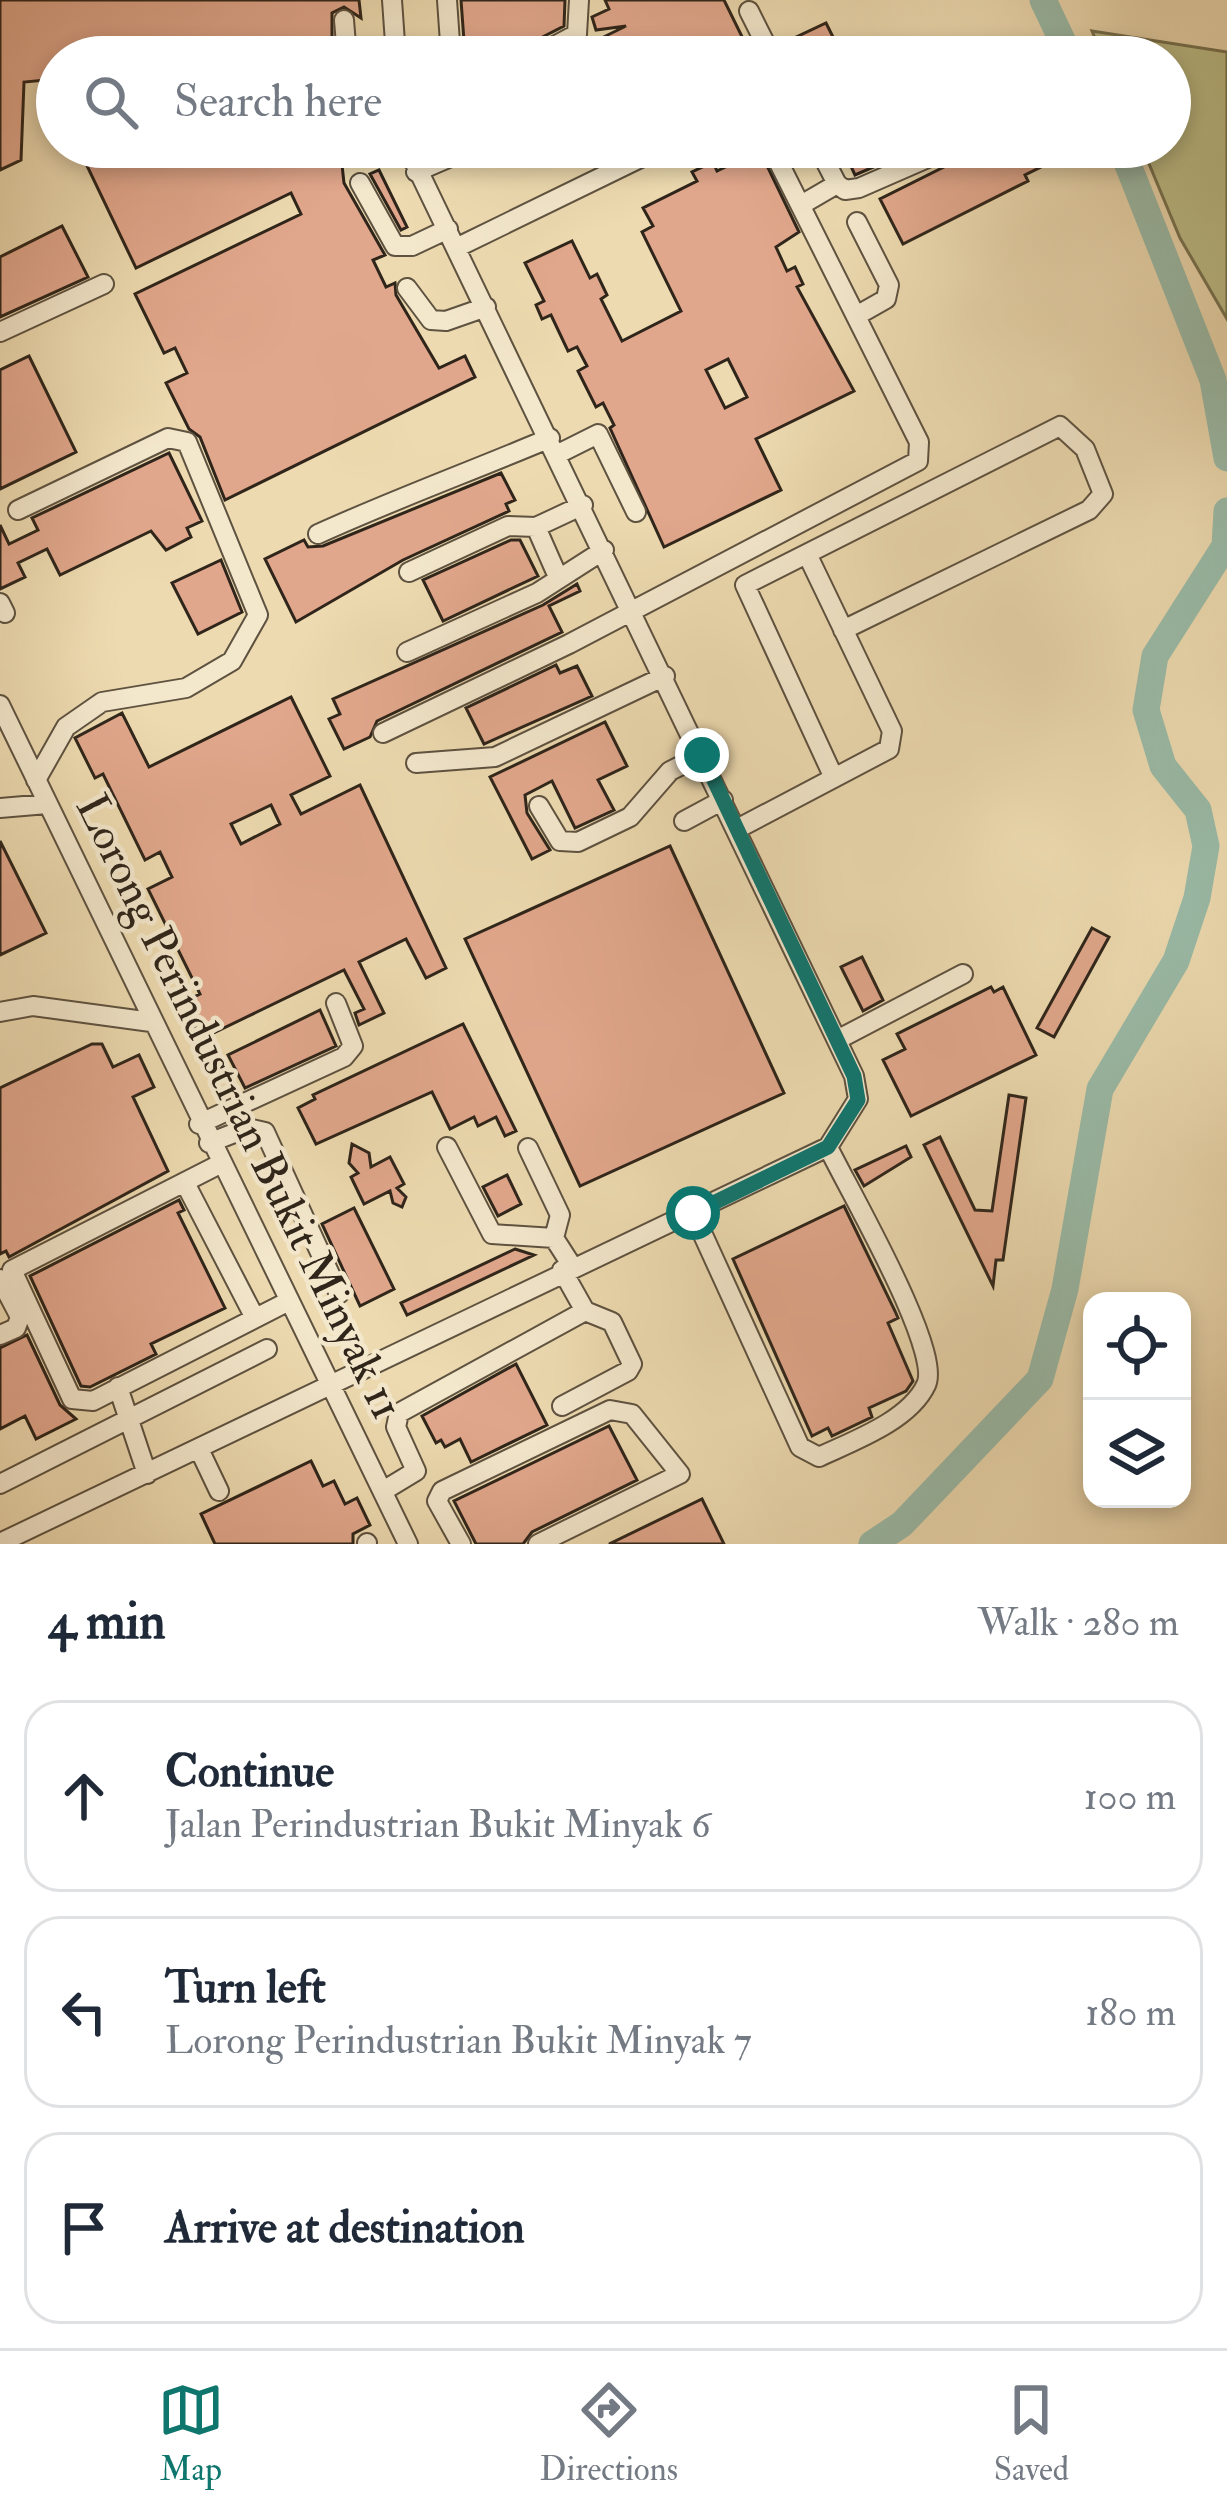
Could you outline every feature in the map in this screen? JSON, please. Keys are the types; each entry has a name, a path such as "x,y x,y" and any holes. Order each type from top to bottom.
{"street":[{"path":"392,0 395,36"},
{"path":"447,0 450,36"},
{"path":"573,36 579,0"},
{"path":"748,11 761,36"},
{"path":"344,20 345,36"},
{"path":"0,1544 332,1387 567,1268 828,1147 858,1100 837,1040 702,755 487,307 415,168"},
{"path":"416,172 425,168"},
{"path":"458,248 620,168"},
{"path":"383,733 918,461 919,442 782,168"},
{"path":"829,168 845,190 905,168"},
{"path":"360,183 395,246 412,246 448,229"},
{"path":"800,205 837,184"},
{"path":"856,316 886,299 889,285 857,222"},
{"path":"0,332 104,284"},
{"path":"407,288 431,320 446,321 487,307"},
{"path":"833,778 745,585 1060,426 1085,449 1103,494 1089,510 843,629"},
{"path":"318,535 437,480 598,434 636,512"},
{"path":"18,510 168,438 187,442 258,615 232,661 202,679 186,688 102,702 66,727 36,780"},
{"path":"409,572 508,526 536,526 583,506"},
{"path":"536,526 558,577"},
{"path":"407,652 482,620 604,550"},
{"path":"737,829 889,749 892,731 808,556"},
{"path":"416,763 432,757 495,757 664,676"},
{"name":"Lorong Perindustrian Bukit Minyak 11","path":"0,705 408,1544"},
{"path":"539,806 560,841 578,842 630,817 670,771 702,755"},
{"path":"684,820 723,800"},
{"path":"0,808 47,804"},
{"path":"837,1040 962,974"},
{"path":"200,1124 344,1057 353,1046 336,1003"},
{"path":"0,1012 33,1006 152,1022"},
{"path":"209,1143 248,1128 265,1132 339,1294"},
{"path":"447,1147 491,1234 554,1238"},
{"path":"693,1213 800,1447 819,1457 873,1432 924,1390 929,1378 924,1340 828,1147"},
{"path":"528,1148 560,1216 554,1238 585,1310 612,1322 632,1364 628,1371 562,1406"},
{"path":"220,1164 12,1270 72,1399 93,1401 289,1301"},
{"path":"185,1183 255,1318"},
{"path":"0,1279 20,1318 16,1328 0,1335"},
{"path":"383,1491 416,1471 396,1426 399,1413 585,1310"},
{"path":"0,1484 267,1349"},
{"path":"118,1387 147,1474"},
{"path":"461,1544 437,1501 442,1491 610,1410 632,1414 680,1474 538,1544"},
{"path":"199,1449 219,1491"}],"green space":[{"path":"1191,46 1227,52 1227,319 1180,238 1151,168 1191,168"}],"building":[{"path":"0,0 359,0 361,18 344,7 332,13 332,36 36,36 36,81 24,82 21,160 0,170"},
{"path":"461,0 565,0 564,26 544,36 464,36"},
{"path":"605,0 724,0 742,36 606,36 626,26 596,30 592,17 609,9"},
{"path":"826,23 832,36 798,36"},
{"path":"88,168 342,168 344,183 385,255 373,260 386,287 395,283 396,295 439,368 465,356 475,377 225,500 200,437 189,429 166,383 187,373 175,348 164,353 135,294 301,214 291,193 136,268"},
{"path":"700,168 768,168 799,232 776,247 787,271 795,267 803,284 797,287 854,391 756,439 781,490 664,547 610,428 614,425 603,403 596,407 578,371 587,366 577,347 568,351 551,315 542,319 536,305 544,301 525,263 572,241 590,278 597,274 607,295 601,299 622,341 681,311 642,232 653,226 643,208 697,181 692,172","holes":["728,359 747,397 725,408 706,370"]},
{"path":"942,168 1039,168 1025,175 1028,181 903,244 880,199"},
{"path":"379,170 407,227 401,230 370,174"},
{"path":"62,226 88,277 0,317 0,257"},
{"path":"29,356 76,452 0,489 0,370"},
{"path":"169,453 202,521 187,528 191,537 166,550 151,531 60,575 47,549 18,563 25,577 0,589 0,525 9,544 38,530 32,518"},
{"path":"501,473 515,500 506,504 509,511 403,560 296,622 265,559 304,540 308,547 323,546"},
{"path":"520,540 538,576 443,621 423,580"},
{"path":"221,560 242,612 198,634 172,583"},
{"path":"577,584 580,591 549,606 562,632 377,721 370,737 344,749 329,719 340,714 333,699 543,605"},
{"path":"556,665 560,673 577,666 592,696 484,744 466,708"},
{"path":"291,697 330,776 291,795 301,814 360,785 446,968 426,978 406,939 359,962 384,1013 359,1025 355,1013 364,1009 344,970 201,1039 183,1002 200,994 148,889 172,877 160,852 145,860 103,774 95,778 75,738 122,713 149,767","holes":["271,805 280,824 241,844 231,824"]},
{"path":"605,722 627,766 598,780 614,810 575,828 552,781 525,795 527,813 550,850 532,859 490,777"},
{"path":"0,841 46,933 0,955"},
{"path":"670,846 784,1093 580,1186 465,939"},
{"path":"1092,928 1109,937 1054,1037 1037,1028"},
{"path":"862,957 883,1000 863,1011 841,967"},
{"path":"991,987 994,992 1003,987 1036,1055 911,1116 883,1060 905,1049 897,1034"},
{"path":"320,1010 336,1046 245,1088 228,1055"},
{"path":"463,1024 516,1131 505,1136 496,1117 478,1126 474,1117 450,1129 432,1092 316,1144 298,1108 315,1099 313,1095"},
{"path":"92,1044 102,1044 113,1067 139,1055 154,1087 133,1097 168,1171 9,1257 6,1251 0,1254 0,1088"},
{"path":"1009,1095 1026,1098 1003,1260 996,1260 993,1286 924,1145 940,1137 975,1210 992,1211"},
{"path":"352,1144 369,1153 371,1167 390,1157 404,1184 397,1188 406,1197 402,1207 393,1203 390,1191 364,1204 351,1177 358,1173 349,1163"},
{"path":"906,1146 911,1157 864,1186 855,1170"},
{"path":"507,1175 521,1204 498,1216 483,1187"},
{"path":"179,1200 184,1210 178,1213 225,1308 151,1344 156,1354 90,1387 81,1386 30,1276"},
{"path":"844,1206 898,1318 888,1323 913,1381 906,1391 869,1408 872,1417 832,1436 828,1428 812,1436 733,1259"},
{"path":"354,1208 394,1289 360,1306 322,1224"},
{"path":"515,1249 534,1255 407,1315 401,1303"},
{"path":"27,1335 60,1405 76,1419 36,1439 25,1416 0,1429 0,1348"},
{"path":"516,1364 547,1425 471,1462 460,1439 445,1447 441,1440 436,1443 422,1416"},
{"path":"609,1426 637,1480 532,1532 523,1544 476,1544 454,1501"},
{"path":"311,1461 323,1486 334,1481 345,1504 357,1498 370,1525 353,1534 353,1544 215,1544 201,1514"},
{"path":"702,1499 724,1544 609,1544"}],"waterway":[{"path":"1043,0 1060,36"},
{"path":"1129,168 1213,380 1227,458"},
{"path":"872,1544 902,1524 1040,1379 1065,1289 1100,1089 1176,961 1197,898 1206,846 1198,810 1163,766 1146,710 1155,656 1225,546 1227,511"}],"route":[{"path":"693,1213 828,1147 858,1100 854,1076 702,755"}]}
